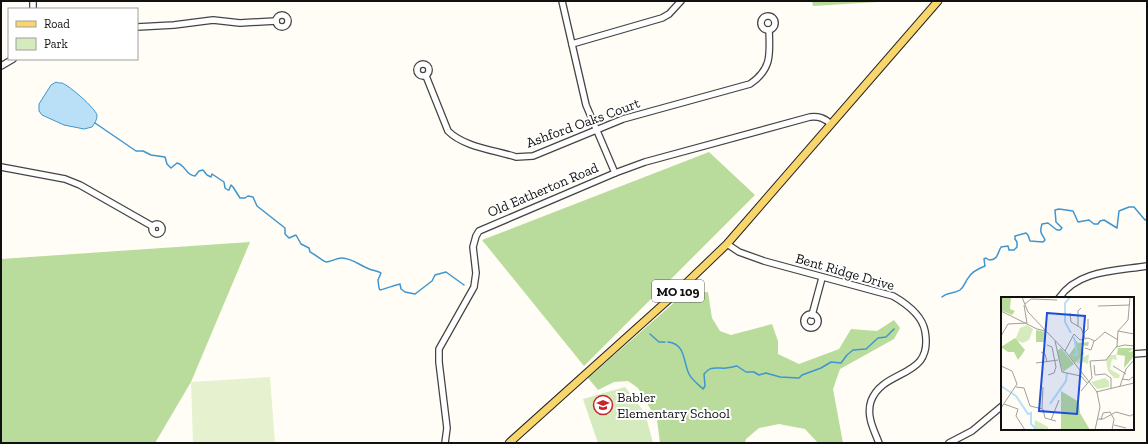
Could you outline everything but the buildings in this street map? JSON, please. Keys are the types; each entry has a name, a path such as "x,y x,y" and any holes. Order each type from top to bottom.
{"main road":[{"name":"MO 109","path":"509,443 683,287 727,244 938,1"}],"street":[{"path":"562,1 586,105 616,173"},
{"path":"572,44 662,18 669,14 681,1"},
{"path":"138,27 174,25 213,20 276,22"},
{"name":"Ashford Oaks Court","path":"426,76 448,131 454,137 464,142 516,157 534,156 630,116 750,84 761,76 767,64 770,52 769,30"},
{"path":"1,66 11,60"},
{"name":"Old Eatherton Road","path":"445,443 446,428 439,349 474,287 476,273 473,247 476,236 483,229 645,162 810,117 817,116 823,118 831,124"},
{"path":"1,167 65,179 80,185 152,226"},
{"name":"Bent Ridge Drive","path":"727,244 752,257 822,278 893,296 912,308 924,326 926,344 924,353 920,361 906,373 881,386 875,394 871,402 870,417 879,443"},
{"path":"1060,297 1069,286 1086,276 1147,266"},
{"path":"812,315 822,278"},
{"path":"1134,354 1147,352"},
{"path":"952,442 972,431 1001,407"}],"green space":[{"path":"812,1 894,1 813,6"},
{"path":"709,152 755,195 584,366 482,240"},
{"path":"250,242 191,382 155,443 1,443 1,259"},
{"path":"708,292 712,318 720,331 731,335 772,324 778,341 778,354 799,364 839,349 851,329 877,331 894,320 900,328 894,339 840,369 833,389 843,443 818,443 805,429 779,424 759,428 746,439 745,443 660,443 657,420 638,388 628,381 614,382 598,390 588,378 685,293"},
{"path":"270,377 275,443 193,443 191,382"},
{"path":"625,387 645,413 653,443 598,443 583,399"}],"water":[{"path":"56,82 62,83 71,88 95,112 97,118 92,127 84,129 64,125 42,115 39,111 39,104 51,85"}],"waterway":[{"path":"95,123 136,151 143,151 151,155 165,157 167,164 171,168 177,163 180,164 189,174 195,176 199,171 203,170 207,175 211,177 212,174 224,182 225,188 228,190 231,185 240,198 245,198 248,196 253,197 257,206 285,228 285,234 289,238 296,235 301,244 309,248 310,252 323,261 328,262 340,258 346,258 368,269 381,273 378,280 380,290 400,284 401,289 405,292 415,294 432,281 435,275 446,272 464,285"},
{"path":"942,297 946,294 960,290 972,273 985,266 984,259 994,259 1001,247 1008,246 1009,250 1014,250 1017,247 1015,236 1026,233 1030,241 1043,242 1045,240 1041,233 1042,224 1048,223 1057,230 1060,230 1062,228 1056,222 1055,210 1059,209 1073,211 1078,222 1089,220 1094,224 1098,224 1100,221 1104,220 1117,228 1119,211 1129,207 1134,207 1145,220 1147,219"},
{"path":"668,342 674,343 681,350 689,374 703,389 705,386 704,374 713,368 737,366 746,372 754,372 759,375 766,373 780,377 799,378 802,375 821,368 831,362 841,363 853,350 866,349 878,338 886,337 894,329"},
{"path":"650,334 659,342 665,342"}],"place":[{"name":"Babler Elementary School","path":"603,405"}]}
